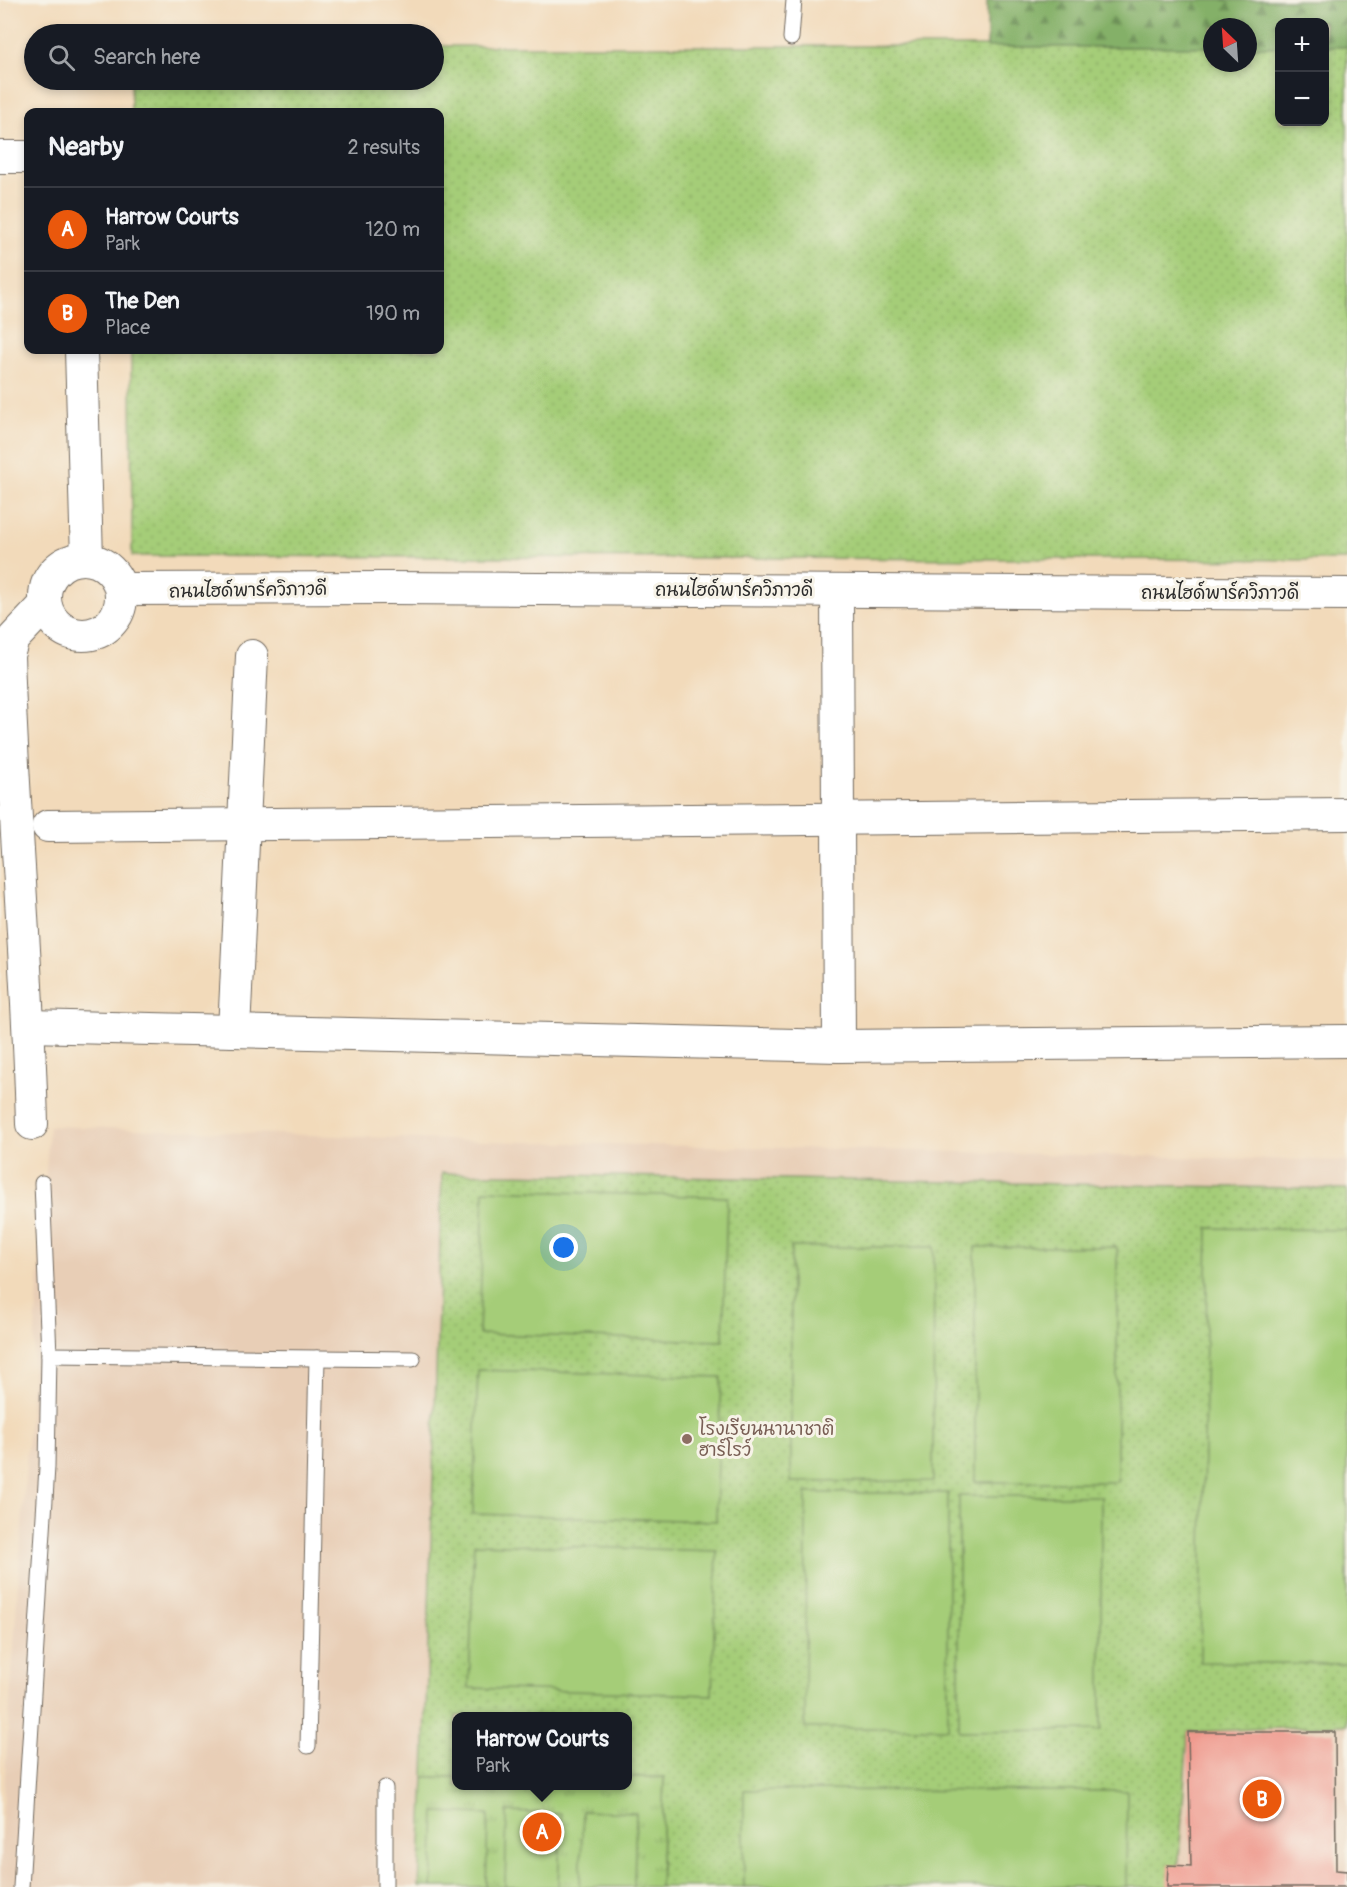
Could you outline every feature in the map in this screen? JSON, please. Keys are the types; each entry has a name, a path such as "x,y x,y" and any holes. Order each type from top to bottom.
{"street":[{"path":"0,157 24,157"},
{"path":"81,354 87,559"},
{"path":"32,1124 29,1026 13,794 8,655 13,639 45,605 48,581 64,564 87,559 109,569 117,578 121,590 121,601 111,623 90,635 78,635 57,626 45,605"},
{"name":"ถนนไฮด์พาร์ควิภาวดี","path":"121,590 1347,594"},
{"path":"837,591 839,1046"},
{"path":"234,1031 252,656"},
{"path":"48,826 1347,814"},
{"path":"29,1026 839,1046 1347,1041"}],"lane":[{"path":"791,38 794,0"},
{"path":"21,1887 47,1467 49,1355 42,1183"},
{"path":"49,1355 413,1359"},
{"path":"308,1746 317,1358"},
{"path":"385,1788 385,1887"}],"shaded area":[{"name":"โรงเรียนนานาชาติ ฮาร์โรว์","path":"49,1126 480,1141 1347,1161 1347,1887 0,1887 0,1851"}],"green space":[{"path":"987,0 1347,0 1347,47 1329,47 1329,18 1275,18 1275,47 1257,47 1257,18 1203,18 1203,47 987,47"},
{"path":"444,46 1203,46 1203,72 1257,72 1257,46 1275,46 1275,126 1329,126 1329,46 1347,46 1347,560 132,556 131,354 444,354 444,108 131,108 131,90 444,90"},
{"name":"โรงเรียนนานาชาติ ฮาร์โรว์","path":"442,1173 1347,1189 1347,1725 1188,1732 1177,1887 660,1887 664,1777 632,1777 632,1712 452,1712 452,1777 424,1777"},
{"path":"484,1190 727,1197 723,1341 479,1334"},
{"path":"1208,1228 1347,1230 1347,1664 1200,1662"},
{"path":"791,1247 934,1247 933,1481 791,1482"},
{"path":"975,1247 1117,1247 1117,1482 975,1482"},
{"path":"478,1370 721,1377 716,1521 473,1514"},
{"path":"806,1493 948,1493 948,1728 805,1728"},
{"path":"959,1496 1101,1496 1101,1730 959,1731"},
{"path":"474,1544 717,1551 712,1695 469,1688"},
{"path":"424,1777 452,1777 452,1790 632,1790 632,1777 664,1777 660,1887 419,1887"},
{"path":"744,1790 1127,1791 1126,1887 744,1887"},
{"path":"583,1811 636,1813 634,1887 580,1887"},
{"path":"435,1812 488,1814 486,1887 432,1887"},
{"path":"507,1812 561,1814 558,1887 505,1887"}],"building":[{"path":"1188,1732 1335,1732 1336,1870 1347,1871 1347,1887 1167,1887 1168,1865 1191,1866"}],"place":[{"name":"โรงเรียนนานาชาติ ฮาร์โรว์","path":"687,1439"},
{"name":"The Den","path":"1262,1799"},
{"name":"Harrow Courts","path":"542,1832"}]}
